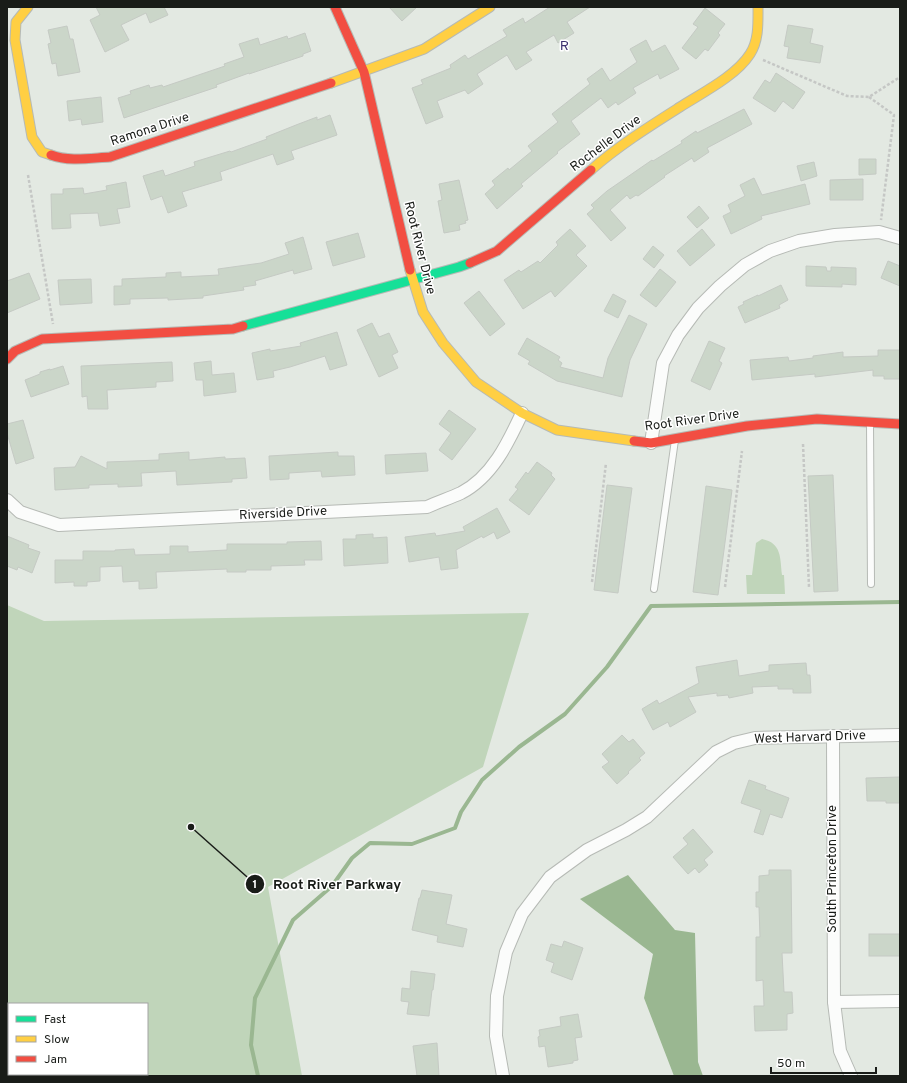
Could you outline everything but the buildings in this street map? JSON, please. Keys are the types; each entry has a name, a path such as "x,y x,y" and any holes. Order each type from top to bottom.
{"street":[{"name":"Ramona Drive","path":"28,7 16,22 15,40 32,137 42,152 58,158 82,159 110,157 364,72"},
{"name":"Root River Drive","path":"335,7 364,72 412,280 423,312 443,342 476,382 522,413 557,430 651,443 748,426 817,419 900,424"},
{"path":"364,72 424,49 490,7"},
{"name":"Rochelle Drive","path":"412,280 459,267 497,251 601,161 668,115 730,76 750,54 758,32 758,7"},
{"path":"651,443 663,362 682,330 698,308 720,286 745,265 770,251 799,241 835,235 879,232 900,238"},
{"path":"7,359 15,351 42,339 233,329 412,280"},
{"name":"Riverside Drive","path":"7,500 20,512 59,525 427,507 462,492 485,475 507,446 522,413"},
{"name":"West Harvard Drive","path":"503,1076 496,1036 497,996 506,952 522,914 550,878 587,850 626,830 647,817 716,752 734,743 755,738 900,735"},
{"name":"South Princeton Drive","path":"833,736 834,1002 840,1051 851,1076"},
{"path":"834,1002 900,1001"}],"lane":[{"path":"870,421 871,584"},
{"path":"654,589 675,439"}],"path":[{"path":"750,54 847,96 869,97 894,115 879,232"},
{"path":"869,97 900,77"},
{"path":"28,175 56,339"},
{"path":"803,444 809,587"},
{"path":"725,587 742,451"},
{"path":"592,582 606,463"}],"shaded area":[{"path":"762,539 773,544 779,552 782,575 784,575 785,594 747,594 746,575 752,575 756,543"},
{"path":"7,605 44,621 529,613 483,767 268,887 302,1076 7,1076"},
{"path":"628,875 675,930 695,933 698,1062 703,1076 674,1076 644,998 653,954 580,899"}],"waterway":[{"path":"258,1076 251,1045 255,998 293,920 332,886 352,858 370,843 412,844 455,828 461,812 482,780 519,747 565,714 607,667 651,606 900,602"}],"traffic: fast":[{"path":"243,326 470,263"}],"traffic: slow":[{"path":"28,7 16,22 15,40 32,137 42,152 51,155"},
{"path":"331,83 424,49 490,7"},
{"path":"591,170 634,137 718,84 736,70 753,49 757,31 758,7"},
{"path":"410,270 423,312 443,343 476,382 522,413 557,430 634,441"}],"traffic: jam":[{"path":"335,7 364,72 410,270"},
{"path":"51,155 73,159 110,157 331,83"},
{"path":"470,263 497,251 591,170"},
{"path":"7,359 15,351 42,339 233,329 243,326"},
{"path":"634,441 651,443 747,426 817,419 900,424"}],"place":[{"name":"Root River Parkway","path":"191,827"}],"district":[{"name":"R","path":"565,46"}]}
